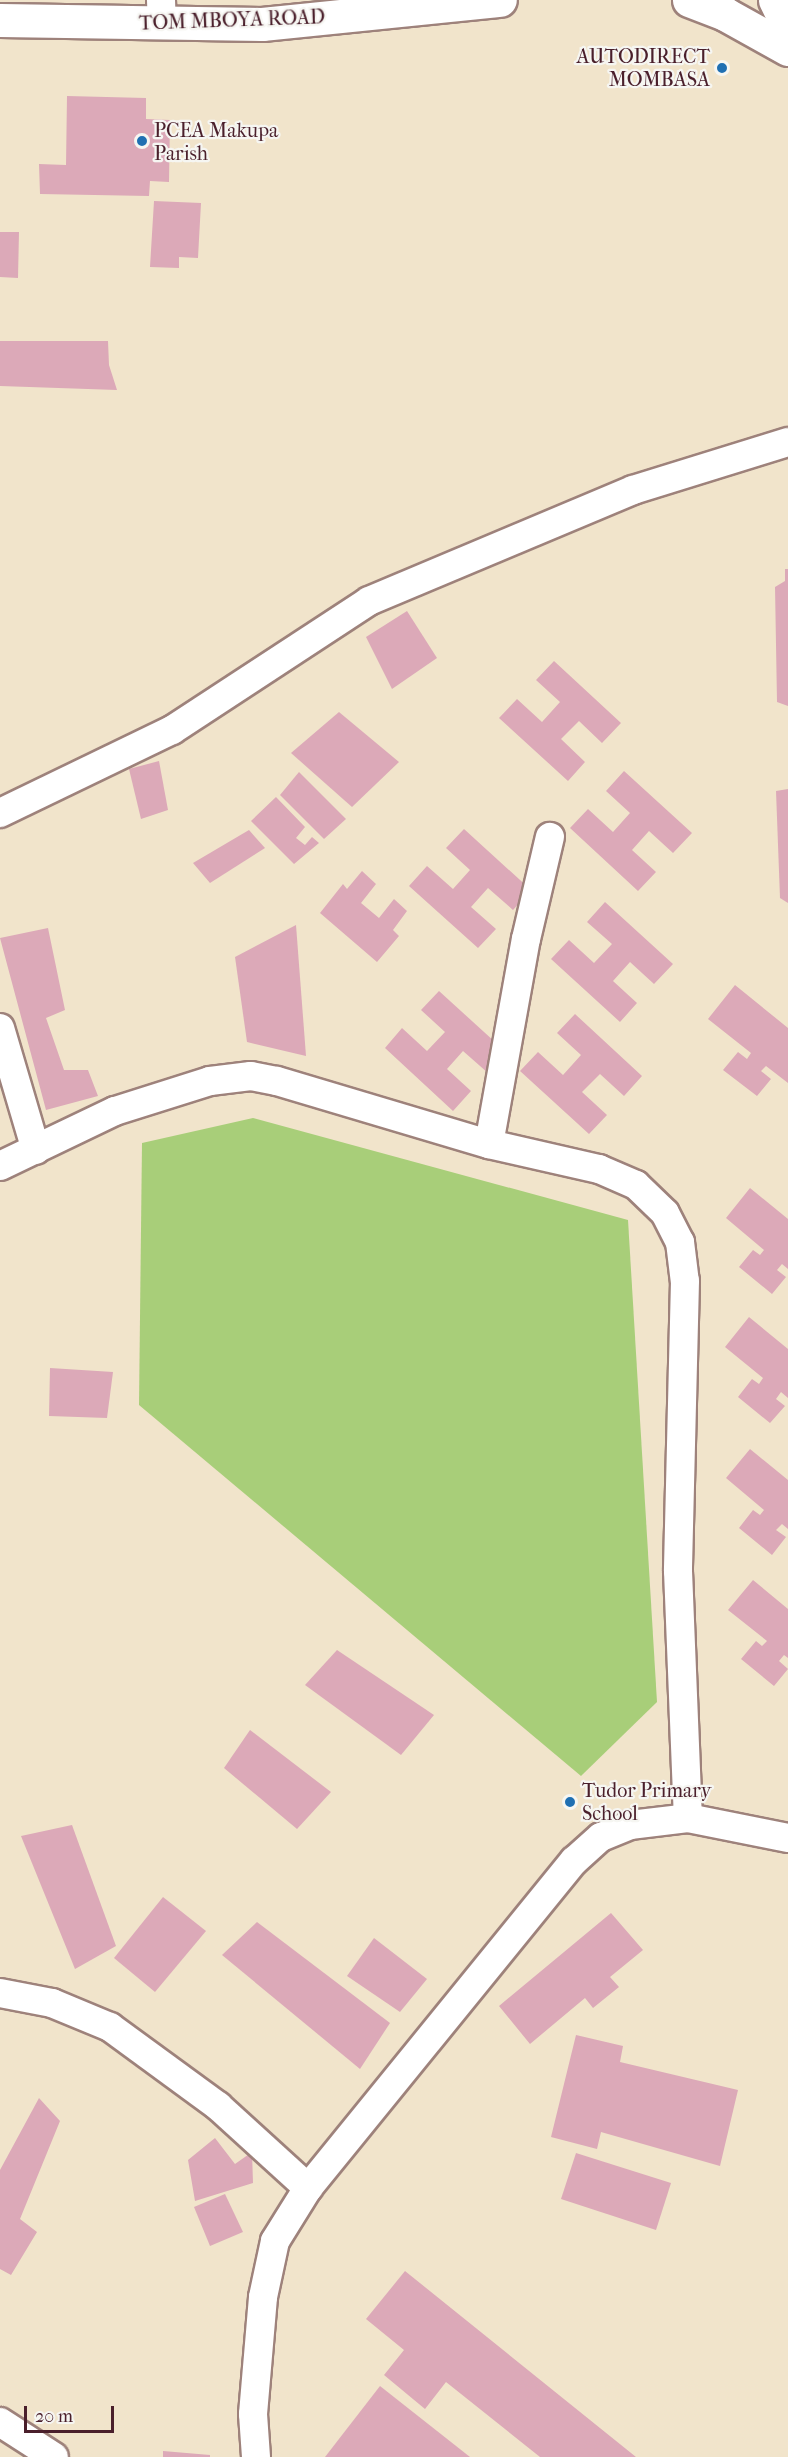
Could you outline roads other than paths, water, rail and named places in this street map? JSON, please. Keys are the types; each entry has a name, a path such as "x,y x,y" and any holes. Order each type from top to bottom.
{"main road":[{"name":"TOM MBOYA ROAD","path":"0,20 161,12 262,24 500,0"},
{"path":"689,0 725,14 788,49"},
{"path":"775,0 788,27"}],"street":[{"path":"0,813 172,730 369,601 633,490 788,442"},
{"path":"489,1144 526,939 550,837"},
{"path":"0,1029 36,1150"},
{"path":"0,1166 115,1111 210,1081 251,1076 278,1081 489,1144 599,1169 636,1185 665,1213 680,1242 685,1281 678,1571 688,1818"},
{"path":"256,2457 253,2414 268,2259 275,2241 308,2188 574,1861 601,1837 630,1825 688,1818 788,1838"},
{"path":"0,1993 52,2003 110,2027 218,2106 308,2188"},
{"path":"0,2422 54,2457"}],"place":[{"name":"AUTODIRECT MOMBASA","path":"722,68"},
{"name":"PCEA Makupa Parish","path":"142,141"},
{"name":"Tudor Primary School","path":"570,1802"}]}
